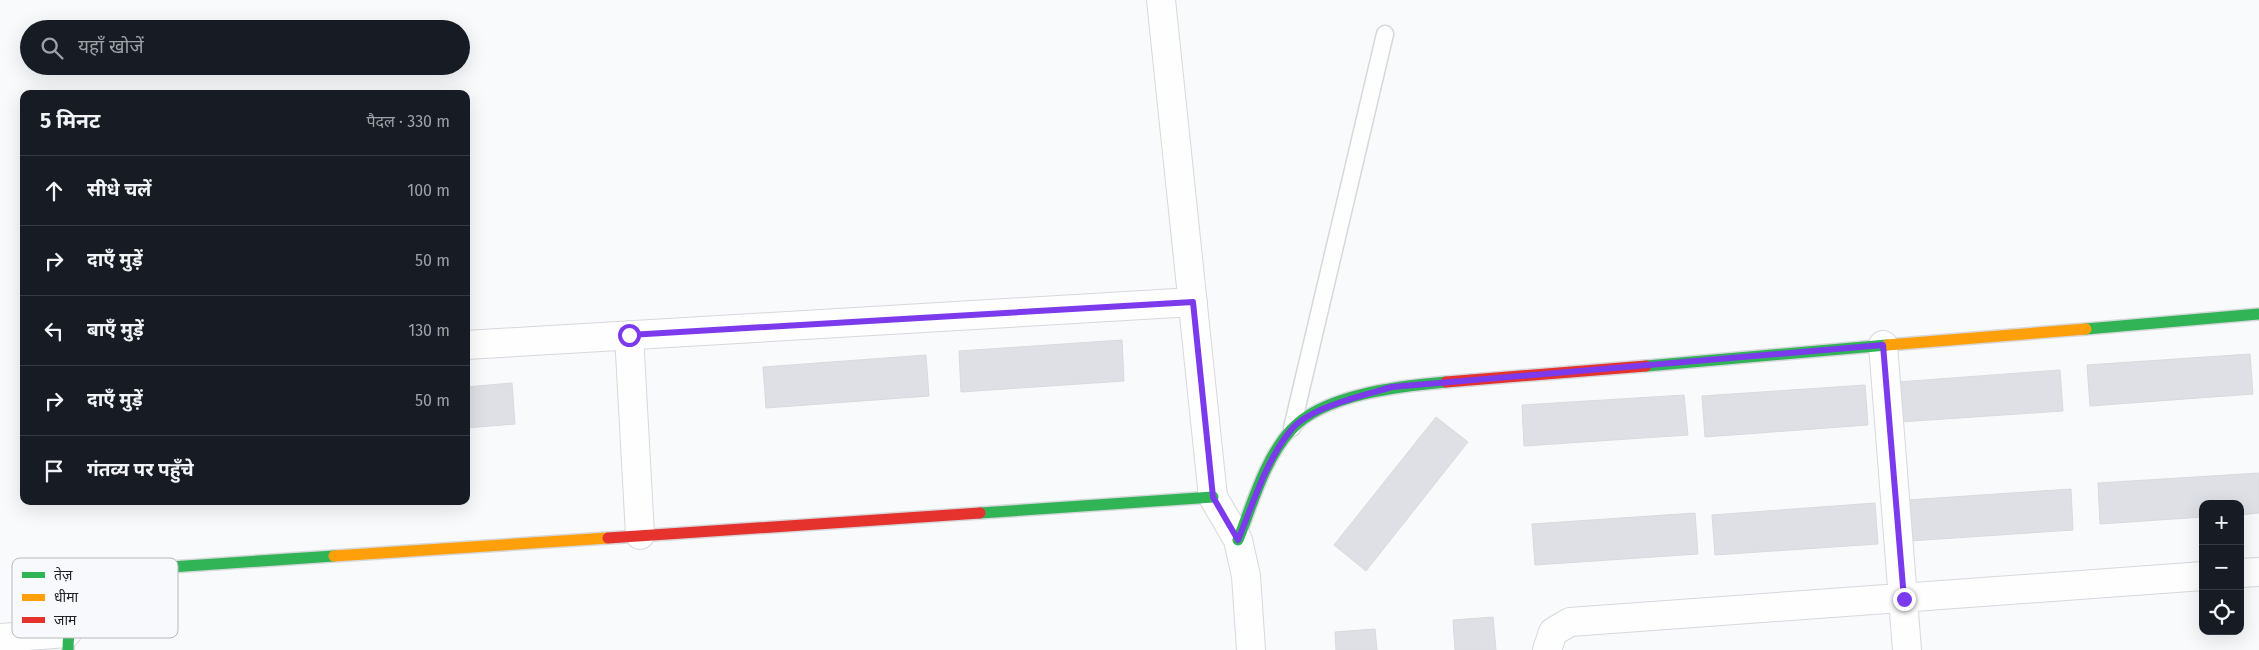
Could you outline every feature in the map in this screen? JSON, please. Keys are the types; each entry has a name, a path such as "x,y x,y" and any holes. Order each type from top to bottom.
{"street":[{"path":"1161,0 1213,497 1238,540 1246,576 1251,650"},
{"path":"470,345 1193,302"},
{"path":"1238,540 1274,457 1292,428 1315,413 1339,402 1392,387 2259,314"},
{"path":"629,335 640,535"},
{"path":"1883,345 1908,650"},
{"path":"178,566 1213,497"},
{"path":"2244,573 2259,572"},
{"path":"1547,650 1553,632 1570,622 2199,576"},
{"path":"0,638 67,642"}],"lane":[{"path":"1292,428 1385,34"}],"building":[{"path":"1122,340 1124,381 961,392 959,351"},
{"path":"2250,354 2253,394 2090,406 2087,365"},
{"path":"926,355 929,396 766,408 763,367"},
{"path":"2060,370 2063,411 1900,422 1897,382"},
{"path":"512,383 515,424 470,428 470,387"},
{"path":"1865,385 1868,425 1705,437 1702,396"},
{"path":"1684,395 1688,435 1524,446 1522,405"},
{"path":"1436,417 1468,442 1366,571 1334,545"},
{"path":"2259,473 2259,513 2244,515 2244,500 2199,500 2199,517 2100,524 2098,483"},
{"path":"2071,489 2073,530 1910,541 1907,500"},
{"path":"1875,503 1878,544 1715,555 1712,515"},
{"path":"1695,513 1698,554 1535,565 1532,524"},
{"path":"1493,617 1496,650 1455,650 1453,620"},
{"path":"1375,629 1377,650 1336,650 1335,632"}],"traffic: fast":[{"path":"2086,329 2259,314"},
{"path":"1646,366 1887,345"},
{"path":"1238,540 1260,482 1273,455 1291,430 1305,418 1322,408 1364,394 1386,389 1446,382"},
{"path":"980,513 1213,497"},
{"path":"178,566 334,556"},
{"path":"68,650 69,638"}],"traffic: slow":[{"path":"1887,345 2086,329"},
{"path":"334,556 608,538"}],"traffic: jam":[{"path":"1446,382 1646,366"},
{"path":"608,538 980,513"}],"route":[{"path":"629,335 1193,302 1213,497 1238,540 1274,457 1292,428 1315,413 1339,402 1392,387 1883,345 1904,599"}]}
